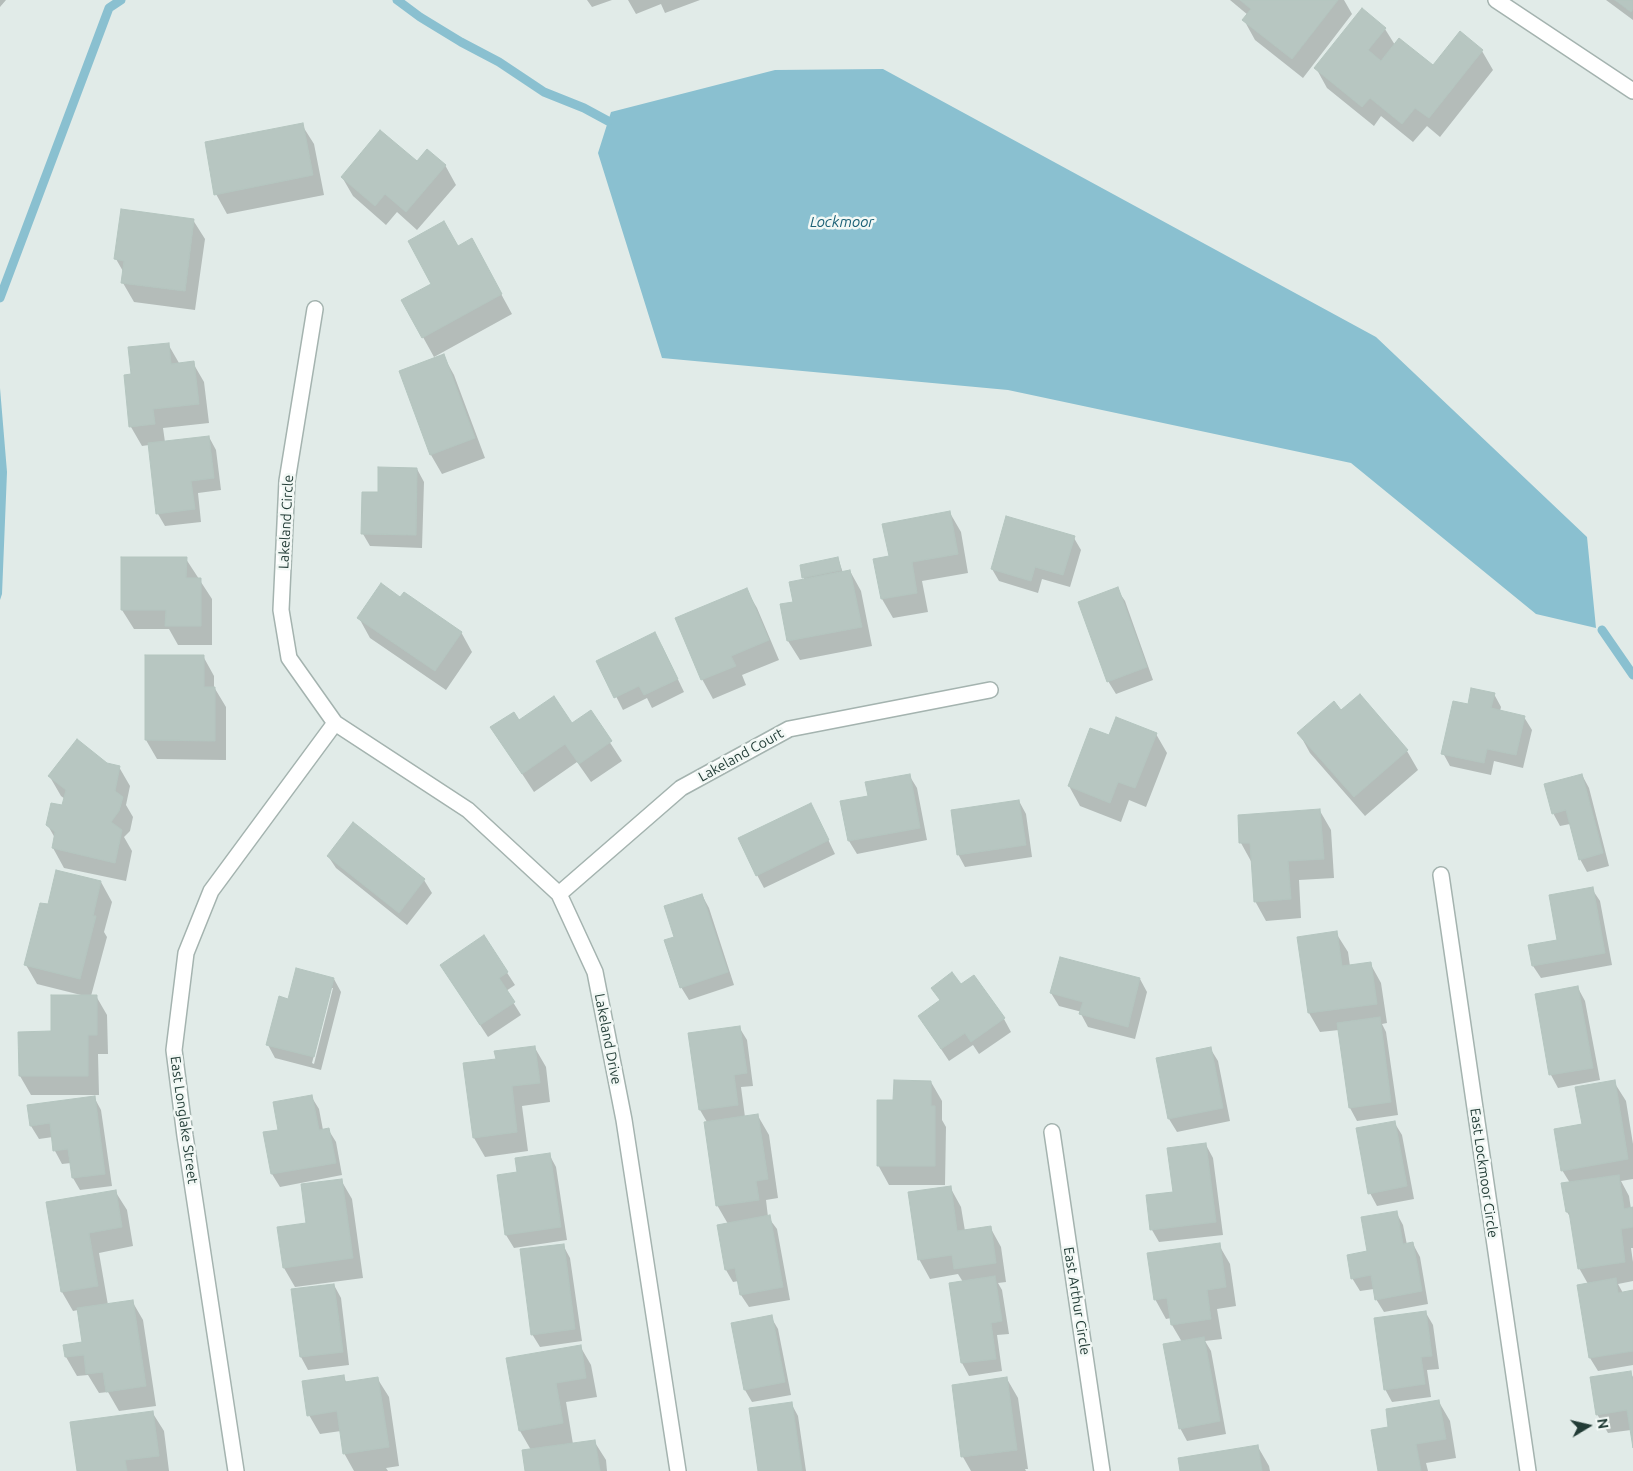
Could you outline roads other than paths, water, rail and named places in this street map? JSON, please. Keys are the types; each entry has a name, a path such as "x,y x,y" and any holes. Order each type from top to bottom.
{"street":[{"path":"1496,0 1633,92"},
{"name":"Lakeland Circle","path":"314,309 287,481 281,610 289,658 335,723"},
{"name":"Lakeland Court","path":"559,894 681,788 789,729 990,690"},
{"name":"Lakeland Drive","path":"335,723 468,810 559,894 595,972 624,1120 678,1471"},
{"name":"East Longlake Street","path":"236,1471 185,1136 174,1050 186,953 211,891 335,723"},
{"name":"East Lockmoor Circle","path":"1441,875 1528,1471"},
{"name":"East Arthur Circle","path":"1052,1132 1102,1471"}],"water":[{"name":"Lockmoor","path":"883,69 1376,337 1587,537 1596,628 1536,614 1351,463 1008,390 662,358 598,153 611,112 775,70"},
{"path":"0,388 7,472 2,594 0,600"}],"waterway":[{"path":"0,298 109,8 121,0"},
{"path":"397,0 420,17 499,62 544,92 584,108 608,121"},
{"path":"1602,630 1633,675"}]}
